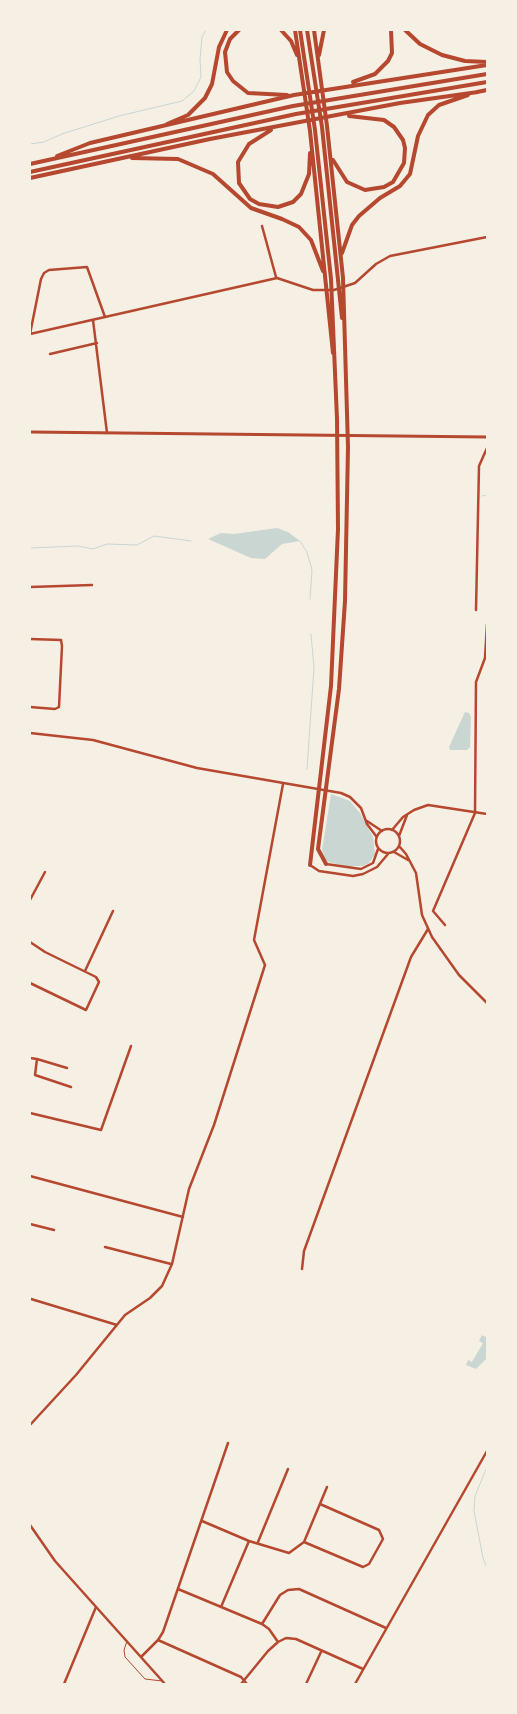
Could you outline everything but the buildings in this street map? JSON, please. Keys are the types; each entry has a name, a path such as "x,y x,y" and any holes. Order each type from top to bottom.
{"highway":[{"path":"158,128 188,115 205,98 212,84 218,47 227,30"},
{"path":"239,30 230,39 225,52 227,72 233,81 240,88 258,96 294,95"},
{"path":"281,30 292,41 306,85"},
{"path":"295,30 306,85"},
{"path":"300,30 331,279 330,341 336,371 338,419 338,529 331,686 310,865"},
{"path":"308,30 327,126 342,255 341,278"},
{"path":"314,30 319,62"},
{"path":"324,30 318,83 341,278 348,454 345,601 339,689 318,849 326,864"},
{"path":"339,87 369,78 384,67 392,53 391,30"},
{"path":"405,30 420,44 442,55 487,64"},
{"path":"42,161 90,143 294,95 487,64"},
{"path":"30,164 293,106 487,74"},
{"path":"30,172 296,114 487,82"},
{"path":"342,255 352,226 359,216 400,186 410,174 418,136 428,115 439,105 453,98 487,90"},
{"path":"30,178 210,139 340,116 400,103 478,92"},
{"path":"330,153 341,176 355,187 365,190 384,187 393,182 404,163 405,148 403,140 390,124 368,117 340,116"},
{"path":"275,128 248,144 242,152 237,171 239,182 250,199 271,207 293,202 304,189 310,161 312,130"},
{"path":"312,130 325,279"},
{"path":"122,159 178,160 214,174 251,208 299,227 312,240 330,295"}],"main road":[{"path":"30,432 487,437"}],"street":[{"path":"262,226 276,278"},
{"path":"105,318 87,267 50,270 44,273 41,279 30,334 105,318 276,278 314,290 334,290 355,284 376,264 390,256 487,236"},
{"path":"93,320 98,343 108,433"},
{"path":"50,354 98,343"},
{"path":"476,610 479,466 487,448"},
{"path":"30,587 92,585"},
{"path":"445,925 433,911 475,813 476,682 486,653 485,629 487,624"},
{"path":"30,639 61,640 62,646 59,707 55,709 30,706"},
{"path":"30,733 108,743 187,766 341,793 350,797 362,808 367,824 376,836"},
{"path":"30,1425 76,1375 125,1315 150,1298 162,1286 172,1264 189,1189 214,1126 264,965 254,940 283,784"},
{"path":"388,854 378,849 375,843 376,836 382,831 392,830 421,806 428,805 487,814"},
{"path":"408,815 399,836 399,846 416,873 422,915 428,929 459,975 487,1004"},
{"path":"367,821 382,831"},
{"path":"392,830 399,836"},
{"path":"310,865 319,871 354,876 377,867 388,854 394,852 399,846"},
{"path":"326,864 361,869 373,863 378,849"},
{"path":"394,852 410,862"},
{"path":"30,900 45,872"},
{"path":"85,971 113,911"},
{"path":"302,1269 304,1252 411,956 428,929"},
{"path":"30,942 52,956 96,977 99,982 86,1010 30,983"},
{"path":"30,1113 101,1130 131,1046"},
{"path":"30,1058 67,1068"},
{"path":"37,1059 35,1075 71,1087"},
{"path":"30,1176 183,1217"},
{"path":"30,1224 54,1230"},
{"path":"105,1247 172,1264"},
{"path":"31,1299 117,1325"},
{"path":"142,1656 158,1640 178,1589 228,1443"},
{"path":"354,1684 487,1451"},
{"path":"258,1542 288,1469"},
{"path":"202,1520 248,1541 258,1542 289,1553 304,1542 327,1487"},
{"path":"304,1542 363,1567 369,1564 383,1539 379,1530 320,1504"},
{"path":"30,1525 55,1561 142,1656 163,1683"},
{"path":"221,1607 248,1541"},
{"path":"178,1589 262,1624 269,1629 278,1642"},
{"path":"262,1624 280,1595 288,1590 299,1589 386,1628"},
{"path":"64,1684 96,1607"},
{"path":"241,1684 278,1642 286,1638 296,1639 363,1669"},
{"path":"158,1640 245,1680 247,1684"},
{"path":"306,1684 322,1651"}],"lane":[{"path":"127,1640 124,1650 125,1657 146,1679 163,1683"}],"shaded area":[{"path":"277,528 288,532 300,541 282,544 265,559 251,558 208,539 221,533 234,534"},
{"path":"465,712 469,713 471,717 470,747 467,750 450,750 449,747"},
{"path":"331,794 350,801 360,813 373,837 375,854 369,863 363,866 346,866 328,862 325,859 322,850"},
{"path":"487,1334 487,1358 476,1369 466,1365 468,1360 472,1362 483,1343 479,1341 482,1335 485,1337"}],"waterway":[{"path":"30,144 44,142 62,134 119,116 182,101 194,91 201,77 202,37 206,30"},
{"path":"482,496 487,495"},
{"path":"30,548 78,546 93,549 107,544 137,545 154,536 191,541"},
{"path":"300,541 307,552 312,570 310,599"},
{"path":"307,769 314,668 311,634"},
{"path":"487,1467 475,1496 474,1511 483,1558 487,1568"}]}
